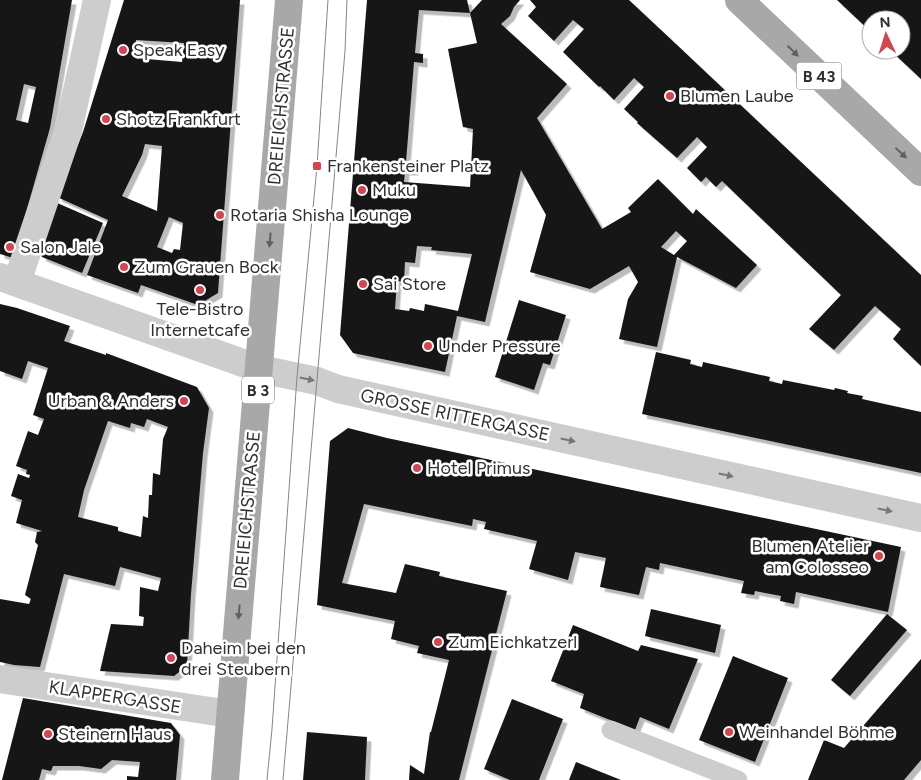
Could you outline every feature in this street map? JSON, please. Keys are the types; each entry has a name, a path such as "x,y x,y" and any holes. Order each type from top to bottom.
{"main road":[{"name":"DREIEICHSTRASSE","path":"225,780 289,0"},
{"name":"B 43","path":"739,0 921,172"}],"street":[{"path":"9,279 68,131 97,0"},
{"name":"GROSSE RITTERGASSE","path":"9,279 260,369 348,391 921,518"},
{"name":"KLAPPERGASSE","path":"0,678 230,714"}],"lane":[{"path":"611,730 738,780"}],"building":[{"path":"0,0 72,0 50,128 13,258 0,254","holes":["24,84 36,87 28,123 16,120"]},
{"path":"124,0 240,0 218,293 198,305 141,285 138,293 87,275 108,220 57,197 83,132","holes":["136,40 184,43 182,62 135,58","145,144 162,146 157,211 122,196 142,155","169,217 183,223 180,250 174,249 172,253 157,247"]},
{"path":"367,0 467,0 470,13 482,0 520,0 510,16 501,24 567,84 537,118 602,229 631,212 628,208 658,179 693,214 696,209 757,265 736,288 677,257 657,347 619,339 628,299 638,282 629,266 590,289 530,272 546,215 521,170 485,322 457,316 445,372 353,353 340,335","holes":["419,10 470,13 477,43 448,49 463,127 473,129 470,187 404,182 405,171 414,171 415,163 406,162 414,62 423,63 423,54 415,53","676,231 687,241 674,255 661,247","417,246 432,247 431,250 472,254 458,311 425,304 424,311 410,308 409,311 395,309 397,281 404,282 405,262 415,263"]},
{"path":"530,0 629,0 921,275 921,366 893,339 901,329 875,306 834,350 809,329 841,295 722,181 716,187 706,177 701,182 687,168 707,147 697,137 677,158 637,123 624,109 644,87 634,78 614,100 563,52 584,29 573,20 554,41 528,16 536,7"},
{"path":"837,0 921,0 921,79 901,60 911,60 911,10 861,10 861,23"},
{"path":"55,202 103,223 82,273 42,257 39,246"},
{"path":"519,300 566,315 550,365 543,363 534,390 495,377"},
{"path":"0,304 70,326 64,341 106,355 106,353 197,387 209,408 203,453 187,666 174,676 100,671 111,624 143,626 144,617 139,616 140,587 158,591 161,578 120,567 115,586 64,574 40,667 0,662 0,599 29,604 31,599 25,595 38,545 35,542 37,532 42,531 16,523 22,500 11,496 18,474 29,478 30,475 26,474 27,470 16,466 28,431 38,435 44,419 33,415 48,368 28,361 22,379 0,371","holes":["147,419 168,427 163,439 160,475 153,473 152,495 149,495 148,518 143,516 141,537 118,531 118,527 78,517 84,490 108,421 130,428 131,423 144,427"]},
{"path":"656,352 691,360 690,364 702,367 703,362 770,377 769,381 782,384 783,380 834,390 835,388 848,391 847,393 863,396 862,399 921,412 921,473 642,414"},
{"path":"348,428 387,438 901,547 888,612 796,592 794,604 780,601 781,596 755,591 754,595 741,593 744,581 660,563 659,570 646,567 639,595 600,587 606,558 575,552 568,580 529,569 537,541 484,529 486,522 473,519 472,526 364,504 342,583 396,593 405,564 440,572 439,576 507,591 459,780 409,780 410,765 424,774 430,732 449,660 417,653 419,646 391,639 395,621 317,605 330,441"},
{"path":"651,609 721,625 715,653 645,636"},
{"path":"887,614 907,630 850,696 831,680"},
{"path":"573,625 638,651 641,645 698,659 669,729 640,717 635,730 580,708 584,694 551,681"},
{"path":"733,656 788,678 755,762 699,740"},
{"path":"921,659 921,760 904,780 808,780 824,740 844,748"},
{"path":"23,698 171,723 180,735 176,780 127,780 127,776 138,777 140,762 112,760 101,769 79,766 53,766 51,771 42,769 39,780 2,780"},
{"path":"512,699 563,719 539,780 510,780 484,769"},
{"path":"307,732 367,737 365,780 303,780"},
{"path":"576,762 621,780 569,780"}],"tram line":[{"path":"267,780 297,377 317,166 328,0"},
{"path":"283,780 345,51 347,0"}],"place":[{"name":"Speak Easy","path":"123,50"},
{"name":"Blumen Laube","path":"670,96"},
{"name":"Shotz Frankfurt","path":"106,119"},
{"name":"Frankensteiner Platz","path":"317,166"},
{"name":"Muku","path":"362,190"},
{"name":"Rotaria Shisha Lounge","path":"220,215"},
{"name":"Salon Jale","path":"10,247"},
{"name":"Zum Grauen Bock","path":"124,267"},
{"name":"Sai Store","path":"363,284"},
{"name":"Tele-Bistro Internetcafe","path":"200,290"},
{"name":"Under Pressure","path":"428,346"},
{"name":"Urban & Anders","path":"184,401"},
{"name":"Hotel Primus","path":"417,468"},
{"name":"Blumen Atelier am Colosseo","path":"879,556"},
{"name":"Zum Eichkatzerl","path":"438,642"},
{"name":"Daheim bei den drei Steubern","path":"171,658"},
{"name":"Weinhandel Böhme","path":"729,732"},
{"name":"Steinern Haus","path":"48,734"}]}
